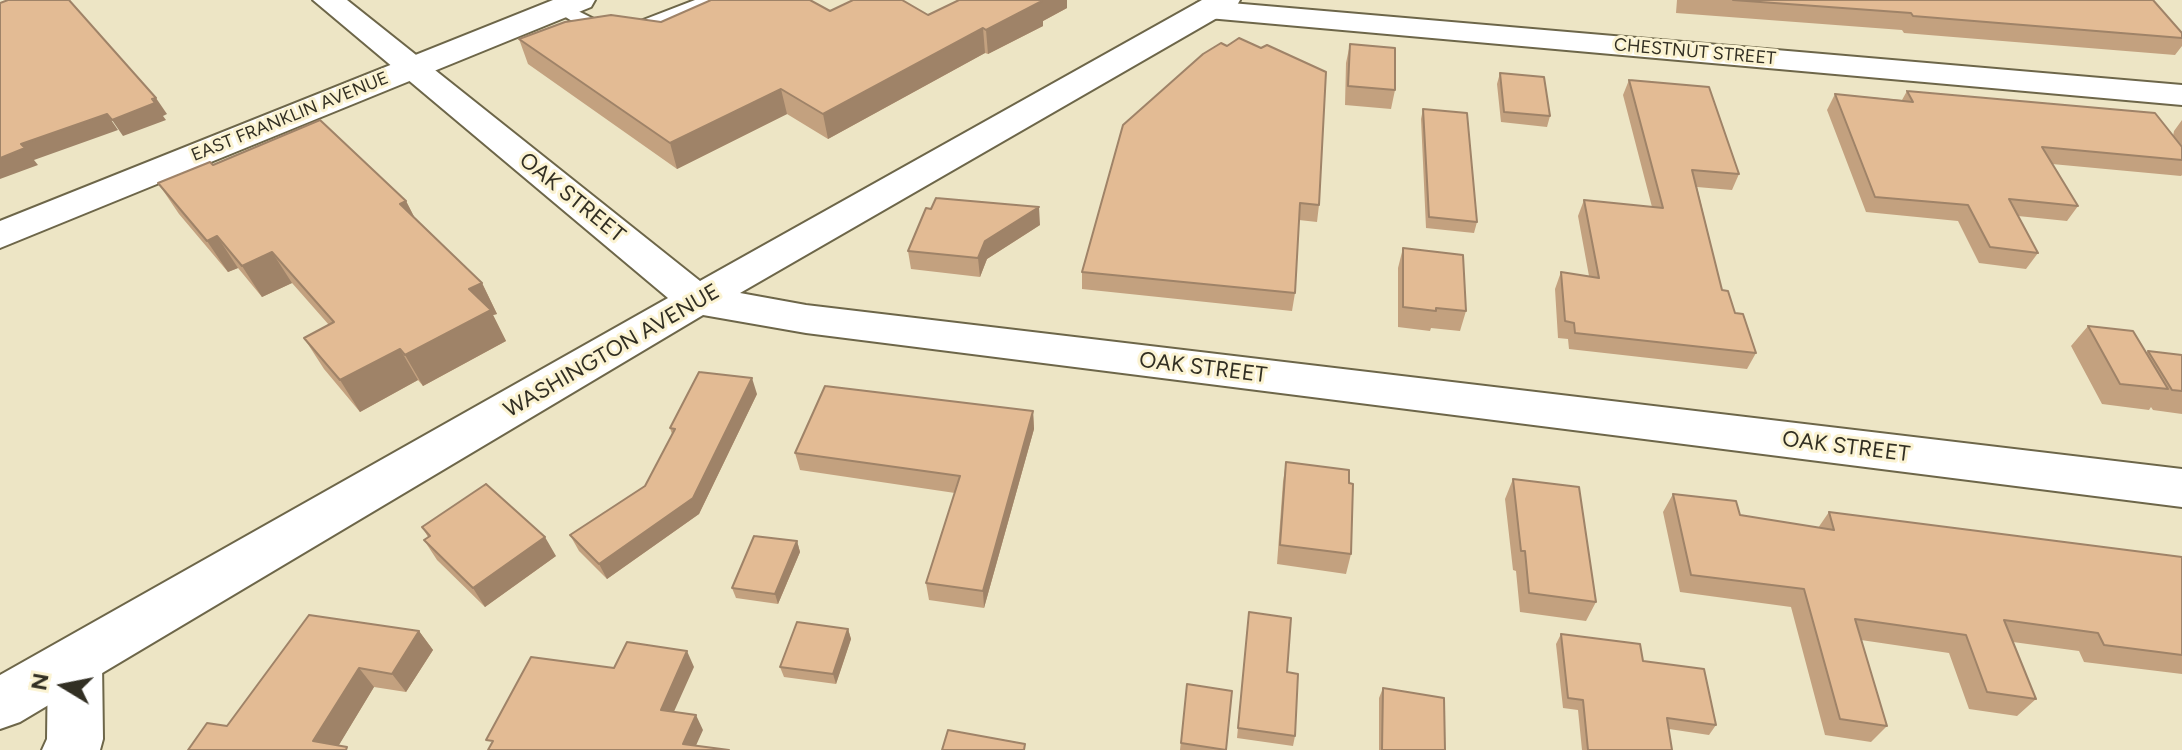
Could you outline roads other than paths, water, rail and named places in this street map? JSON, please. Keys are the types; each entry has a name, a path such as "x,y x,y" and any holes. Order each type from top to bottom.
{"street":[{"name":"OAK STREET","path":"328,0 697,300 806,319 2182,488"},
{"name":"EAST FRANKLIN AVENUE","path":"0,235 570,4"},
{"name":"CHESTNUT STREET","path":"1217,5 2182,95"},
{"name":"WASHINGTON AVENUE","path":"0,704 697,300 1217,5"},
{"path":"71,750 75,739 75,662"}],"lane":[{"path":"570,4 600,30 632,31 711,0"}]}
